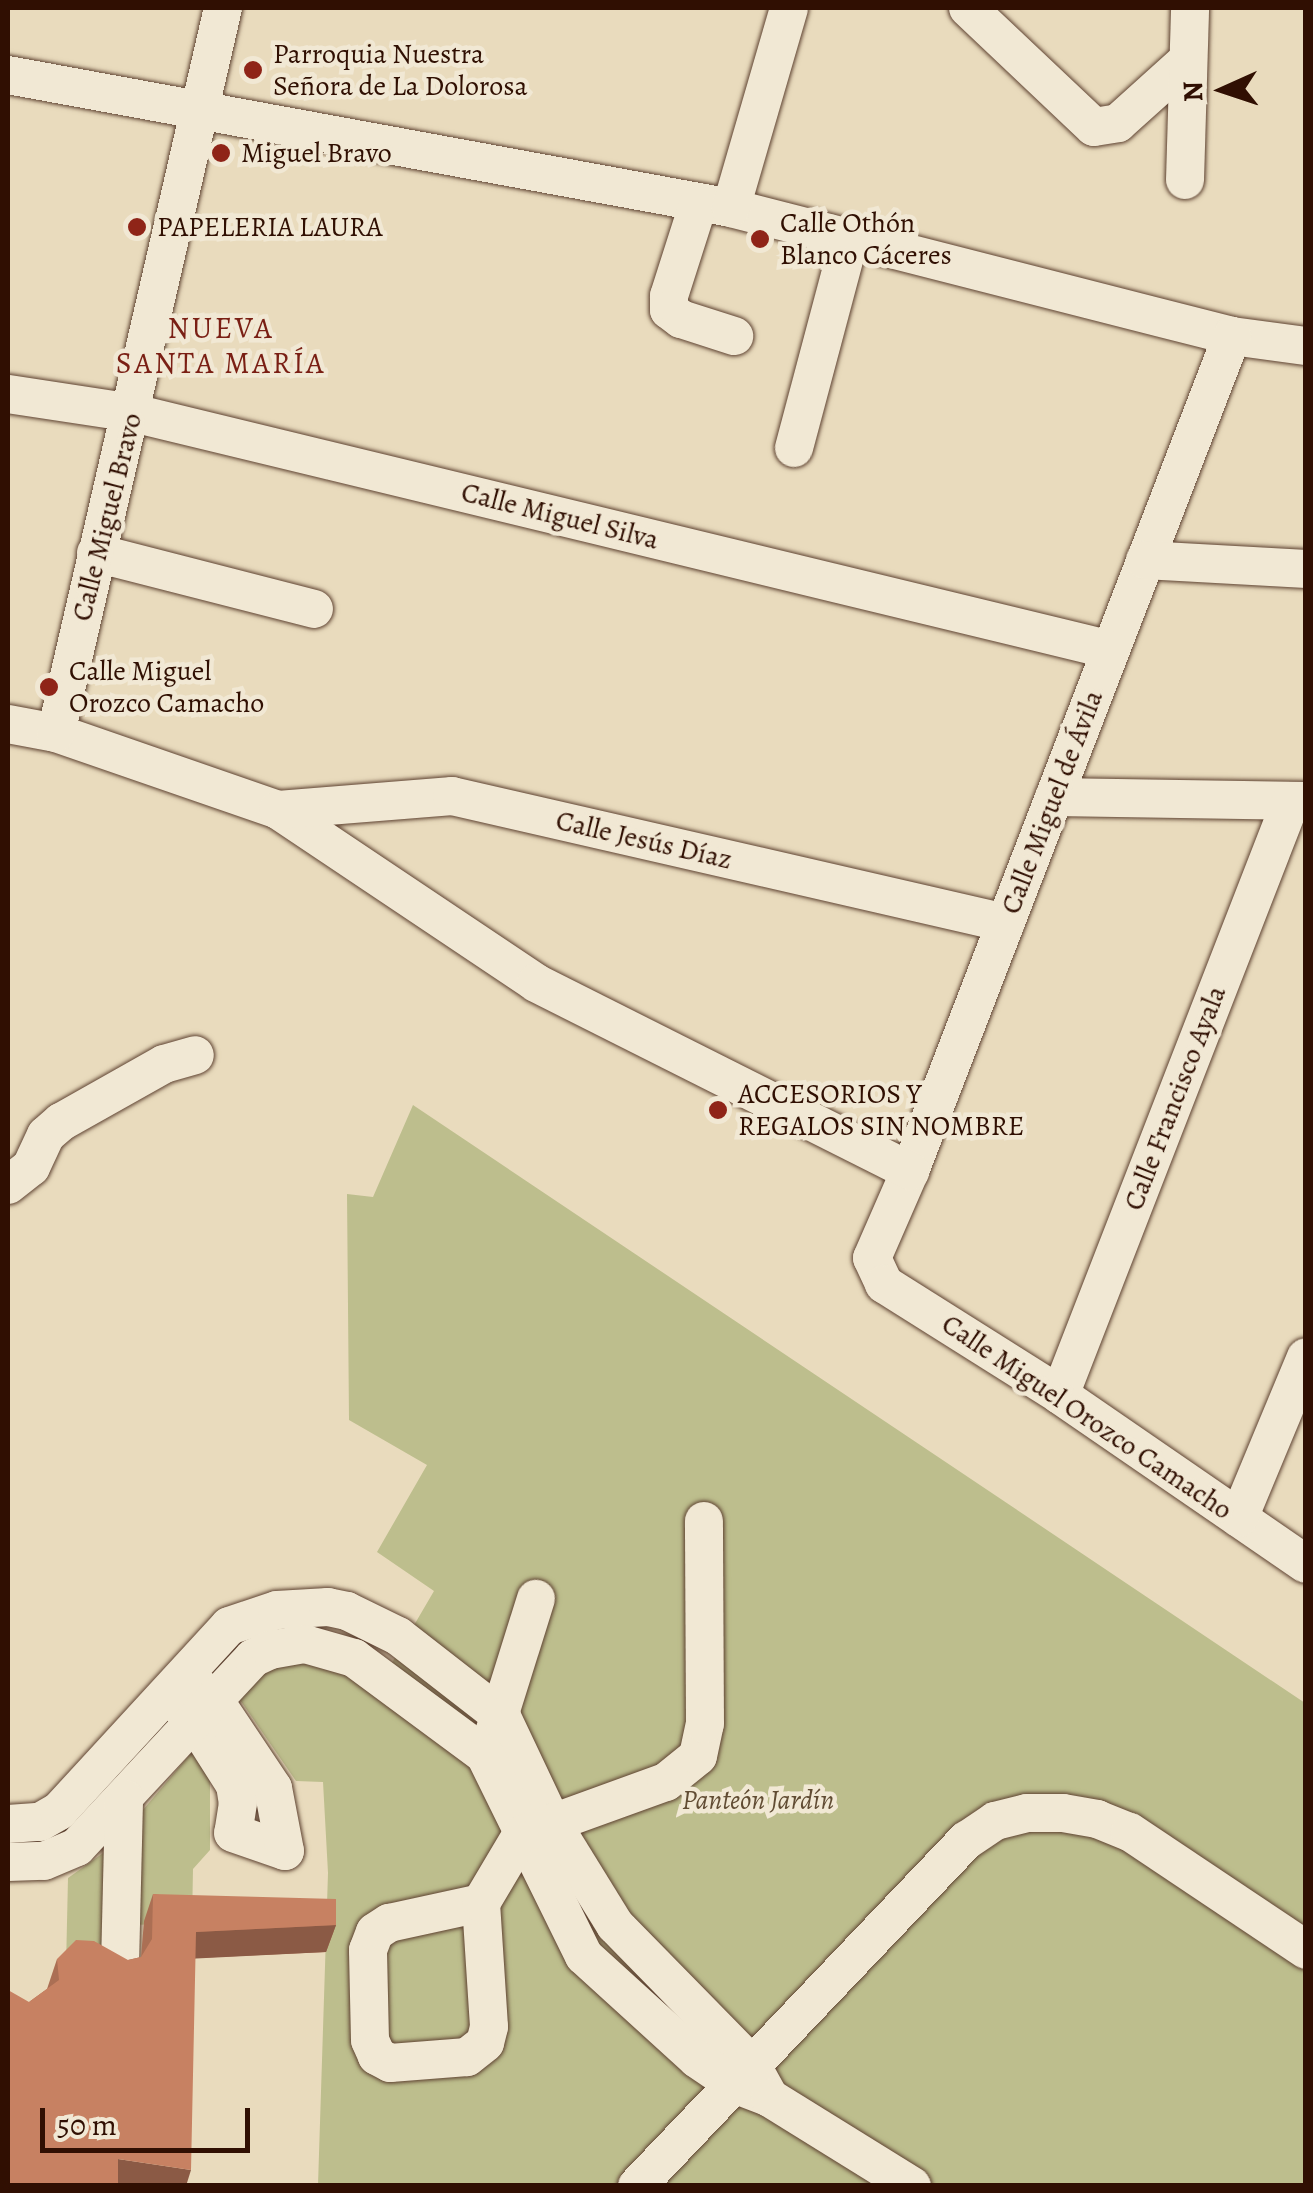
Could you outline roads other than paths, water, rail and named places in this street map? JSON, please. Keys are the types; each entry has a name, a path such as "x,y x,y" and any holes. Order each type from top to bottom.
{"street":[{"name":"Calle Miguel Bravo","path":"56,733 224,8"},
{"path":"734,336 680,319 669,310 669,296 715,205 789,8"},
{"path":"1184,180 1190,8"},
{"path":"991,15 1085,122 1102,128 1118,123 1188,60"},
{"path":"8,75 715,205 1232,336 1306,346"},
{"path":"794,448 850,238"},
{"name":"Calle Miguel de Ávila","path":"873,1267 875,1248 910,1171 1232,336"},
{"name":"Calle Miguel Silva","path":"8,394 133,412 1111,650"},
{"path":"96,553 314,609"},
{"path":"1146,560 1306,569"},
{"path":"8,724 56,733 278,810 536,983 910,1171"},
{"name":"Calle Jesús Díaz","path":"278,810 452,796 1006,923"},
{"path":"1054,797 1298,801"},
{"name":"Calle Francisco Ayala","path":"1060,1395 1298,801"},
{"path":"8,1185 31,1167 46,1136 60,1122 164,1064 195,1056"},
{"name":"Calle Miguel Orozco Camacho","path":"873,1267 884,1284 1060,1395 1306,1564"},
{"path":"1239,1518 1306,1357"},
{"path":"481,1902 489,2027 485,2043 467,2056 390,2063 377,2056 370,2040 368,1986 368,1950 374,1932 390,1923 481,1902 537,1829 666,1782 698,1756 705,1724 704,1521"},
{"path":"485,1755 502,1717 536,1600"},
{"path":"8,1824 40,1822 58,1810 229,1626 277,1610 328,1607 365,1618 398,1636 502,1717 537,1829 584,1956 697,2059 742,2074 770,2098 912,2186"},
{"path":"8,1862 44,1861 77,1847 253,1658 270,1650 305,1644 354,1658 380,1674 485,1755 537,1829"},
{"path":"174,1682 204,1711 273,1788 285,1851 233,1833 238,1803 235,1785 204,1711"},
{"path":"120,1965 124,1798"},
{"path":"637,2186 966,1840 996,1821 1028,1813 1097,1819 1130,1832 1306,1950"}],"place":[{"name":"Parroquia Nuestra Señora de La Dolorosa","path":"253,70"},
{"name":"Miguel Bravo","path":"221,153"},
{"name":"PAPELERIA LAURA","path":"137,227"},
{"name":"Calle Othón Blanco Cáceres","path":"760,239"},
{"name":"Calle Miguel Orozco Camacho","path":"49,687"},
{"name":"ACCESORIOS Y REGALOS SIN NOMBRE","path":"718,1110"}],"district":[{"name":"NUEVA SANTA MARÍA","path":"221,345"}],"park label":[{"name":"Panteón Jardín","path":"758,1800"}]}
